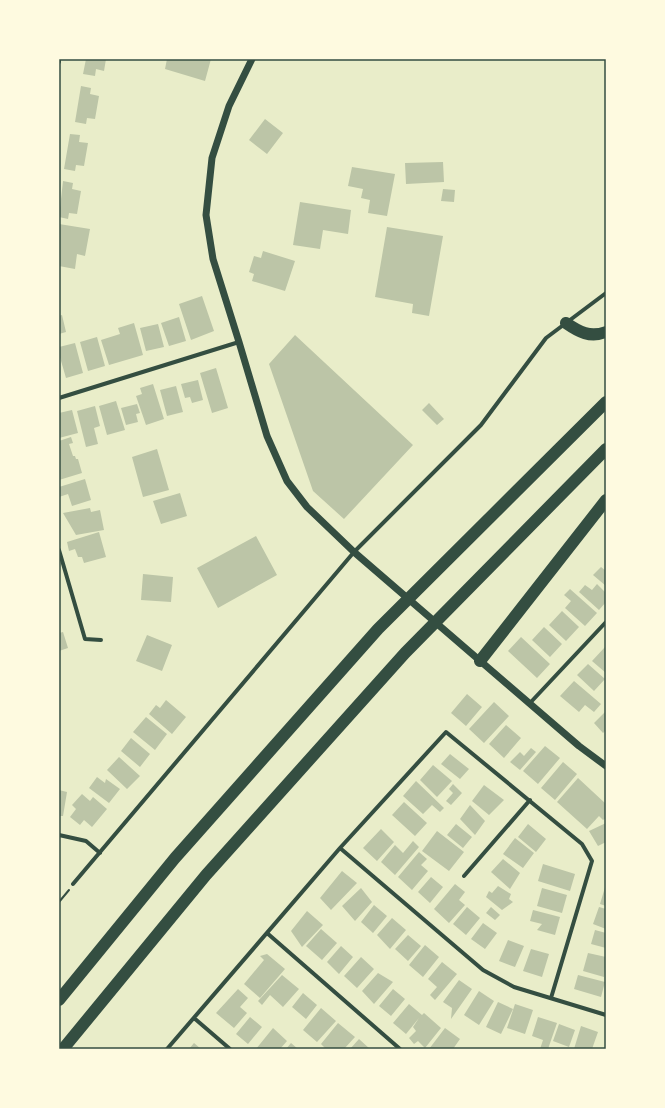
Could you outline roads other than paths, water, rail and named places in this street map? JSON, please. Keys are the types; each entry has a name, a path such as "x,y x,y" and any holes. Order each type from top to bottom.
{"highway":[{"path":"566,322 576,330 587,334 598,335 606,332"},
{"path":"59,1000 175,858 378,629 606,402"},
{"path":"63,1049 206,875 405,653 606,449"},
{"path":"480,661 606,500"}],"street":[{"path":"252,59 229,106 212,158 206,215 213,259 267,436 287,481 307,507 354,552 579,746 606,766"},
{"path":"73,884 354,552 480,425 546,338 606,293"},
{"path":"59,398 239,342"},
{"path":"59,550 85,639 101,640"},
{"path":"530,703 606,622"},
{"path":"167,1049 340,848 446,732 582,844 592,861 551,998"},
{"path":"464,876 530,800"},
{"path":"59,835 86,841 100,853"},
{"path":"340,848 483,970 514,987 606,1015"},
{"path":"267,933 400,1049"},
{"path":"194,1018 230,1049"}]}
